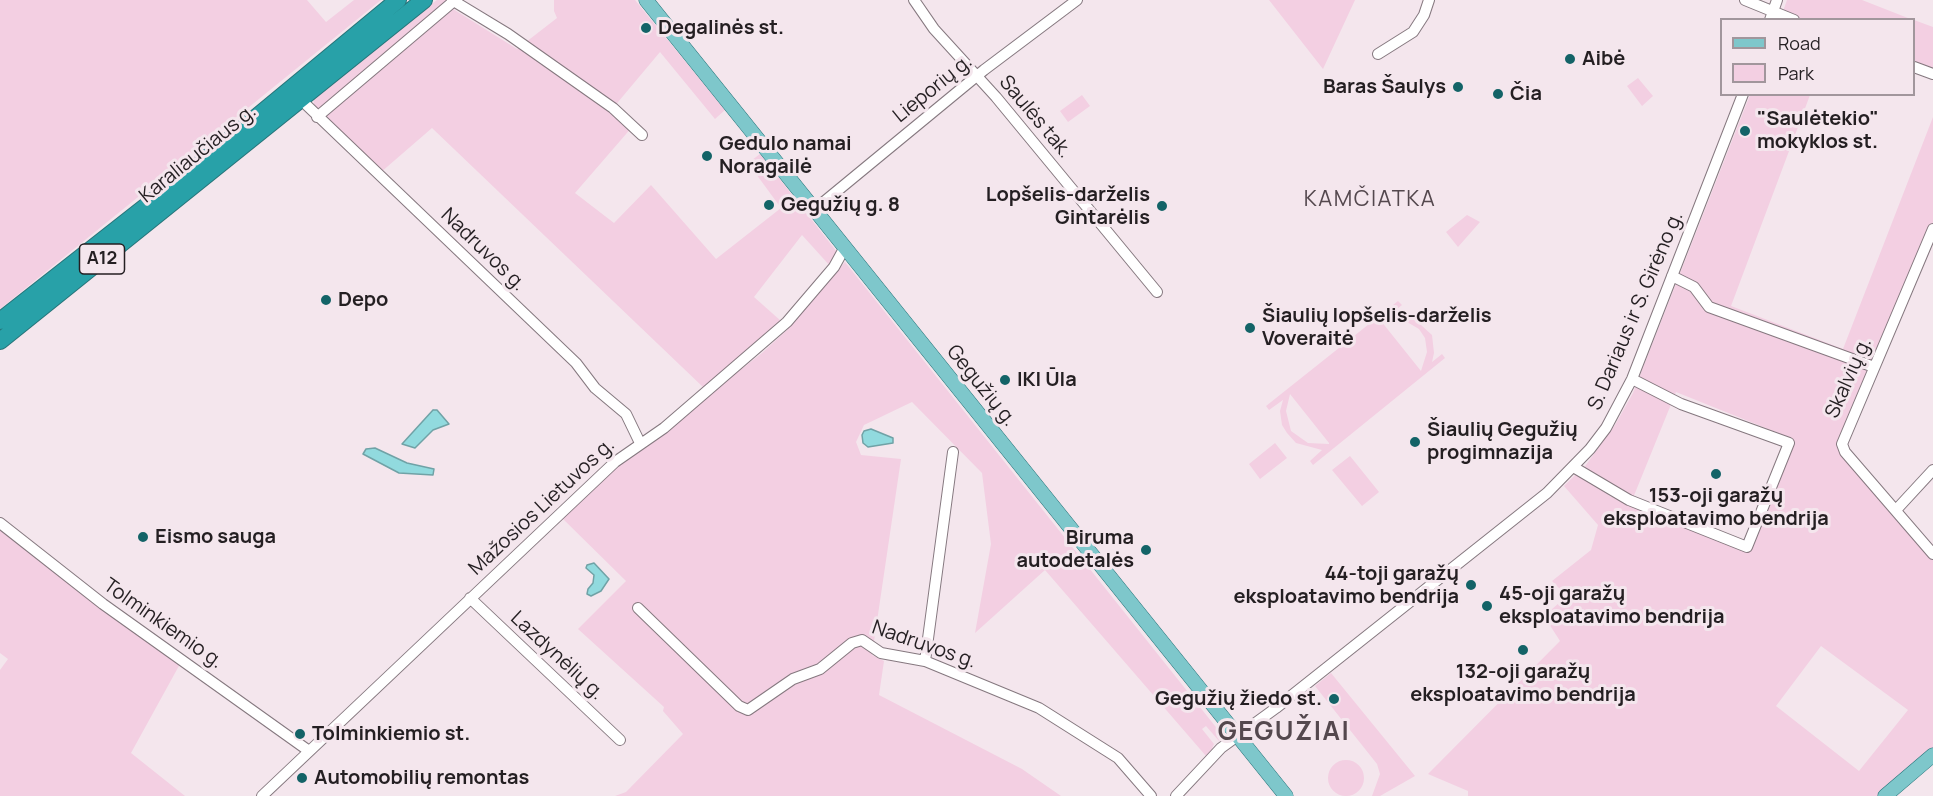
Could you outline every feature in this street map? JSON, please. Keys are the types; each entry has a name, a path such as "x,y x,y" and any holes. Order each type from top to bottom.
{"highway":[{"name":"Karaliaučiaus g.","path":"0,341 295,94 398,0"},
{"name":"Karaliaučiaus g.","path":"0,321 295,94 424,0"}],"main road":[{"name":"Gegužių g.","path":"646,0 1286,796"},
{"path":"1885,796 1933,755"}],"street":[{"name":"Saulės tak.","path":"914,0 934,29 1157,292"},
{"name":"Lieporių g.","path":"814,210 976,76 1077,0"},
{"path":"1378,54 1413,32 1424,15 1429,0"},
{"path":"1745,0 1790,18"},
{"path":"317,117 454,1 508,34 613,108 642,135"},
{"path":"1915,67 1933,75"},
{"name":"Nadruvos g.","path":"295,94 576,363 595,388 626,414 640,443"},
{"name":"S. Dariaus ir S. Girėno g.","path":"1176,796 1221,748 1547,493 1575,468 1606,428 1632,379 1742,96"},
{"name":"Skalvių g.","path":"1933,229 1842,444 1845,452 1933,554"},
{"name":"Mažosios Lietuvos g.","path":"262,796 615,462 664,428 787,322 834,267 845,248"},
{"path":"1672,276 1694,287 1709,307 1874,367"},
{"path":"1575,468 1629,500 1746,547 1789,443 1681,404 1632,379"},
{"path":"925,662 953,452"},
{"path":"1896,510 1933,470"},
{"name":"Tolminkiemio g.","path":"0,523 103,604 309,751"},
{"name":"Lazdynėlių g.","path":"470,598 620,740"},
{"name":"Nadruvos g.","path":"638,608 731,699 748,710 792,679 820,669 852,643 862,640 881,653 925,662 1039,708 1118,758 1151,796"}],"green space":[{"path":"0,0 307,0 326,22 354,0 381,0 0,309"},
{"path":"437,0 463,0 453,9 517,49 557,18 554,11 554,0 635,0 725,110 715,119 660,52 613,108 633,126 575,193 614,223 651,185 716,259 781,208 748,163 760,154 837,252 831,267 802,235 754,297 781,321 704,388 432,128 380,173 315,109 313,98 347,67"},
{"path":"1269,0 1355,0 1323,69"},
{"path":"1787,0 1862,0 1908,18 1781,18"},
{"path":"1915,20 1933,27 1933,69 1915,62"},
{"path":"1638,78 1653,96 1642,106 1627,86"},
{"path":"1082,95 1090,106 1068,122 1060,111"},
{"path":"1750,96 1810,96 1731,306 1843,349 1933,117 1933,222 1842,433 1843,456 1933,560 1933,749 1877,796 1468,796 1468,791 1428,774 1560,641 1544,616 1567,596 1552,581 1591,550 1598,525 1564,486 1577,473 1610,496 1749,552 1793,439 1676,392 1633,498 1583,469 1615,425 1633,393","holes":["1821,646 1908,710 1859,771 1776,706"]},
{"path":"1467,215 1480,222 1458,247 1446,232"},
{"path":"845,262 1223,736 1219,741 1206,726 1202,729 1214,744 1206,756 1045,570 975,633 991,544 982,473 912,402 864,425 856,442 861,455 901,459 872,655 884,661 879,695 1022,769 1061,796 615,796 626,792 683,734 663,711 664,707 578,629 626,581 561,517 610,471 762,353 787,330"},
{"path":"1398,301 1402,305 1392,313 1411,316 1432,335 1434,353 1432,362 1442,354 1445,358 1313,465 1310,461 1322,450 1296,443 1287,433 1282,425 1280,411 1283,400 1269,410 1266,406","holes":["1396,319 1419,329 1425,338 1427,352 1421,371 1381,321","1290,394 1329,443 1329,444 1308,443 1291,431 1286,411"]},
{"path":"1275,443 1287,458 1260,479 1249,464"},
{"path":"1350,456 1379,492 1362,506 1332,470"},
{"path":"0,530 180,664 131,753 185,796 0,796 0,670 8,659 0,653"},
{"path":"1331,673 1415,776 1380,796 1372,796 1380,774 1377,764 1315,686"},
{"path":"1346,760 1359,765 1364,778 1359,791 1346,796 1333,791 1328,778 1333,765"}],"water":[{"path":"433,410 437,410 449,424 433,430 415,448 402,444"},
{"path":"871,429 893,438 893,443 868,447 863,443 862,435 864,431"},
{"path":"375,448 407,463 434,469 433,475 399,473 363,454 366,449"},
{"path":"594,563 609,579 601,591 591,596 587,594 593,583 594,575 586,568 587,565"}],"place":[{"name":"Degalinės st.","path":"646,28"},
{"name":"Aibė","path":"1570,59"},
{"name":"Baras Šaulys","path":"1458,87"},
{"name":"Čia","path":"1498,94"},
{"name":"\"Saulėtekio\" mokyklos st.","path":"1745,131"},
{"name":"Gedulo namai Noragailė","path":"707,156"},
{"name":"Gegužių g. 8","path":"769,205"},
{"name":"Lopšelis-darželis Gintarėlis","path":"1162,206"},
{"name":"Depo","path":"326,300"},
{"name":"Šiaulių lopšelis-darželis Voveraitė","path":"1250,328"},
{"name":"IKI Ūla","path":"1005,380"},
{"name":"Šiaulių Gegužių progimnazija","path":"1415,442"},
{"name":"153-oji garažų eksploatavimo bendrija","path":"1716,474"},
{"name":"Eismo sauga","path":"143,537"},
{"name":"Biruma autodetalės","path":"1146,550"},
{"name":"44-toji garažų eksploatavimo bendrija","path":"1471,585"},
{"name":"45-oji garažų eksploatavimo bendrija","path":"1487,606"},
{"name":"132-oji garažų eksploatavimo bendrija","path":"1523,650"},
{"name":"Gegužių žiedo st.","path":"1334,699"},
{"name":"Tolminkiemio st.","path":"300,734"},
{"name":"Automobilių remontas","path":"302,778"}],"district":[{"name":"KAMČIATKA","path":"1370,200"},
{"name":"GEGUŽIAI","path":"1284,733"}]}
